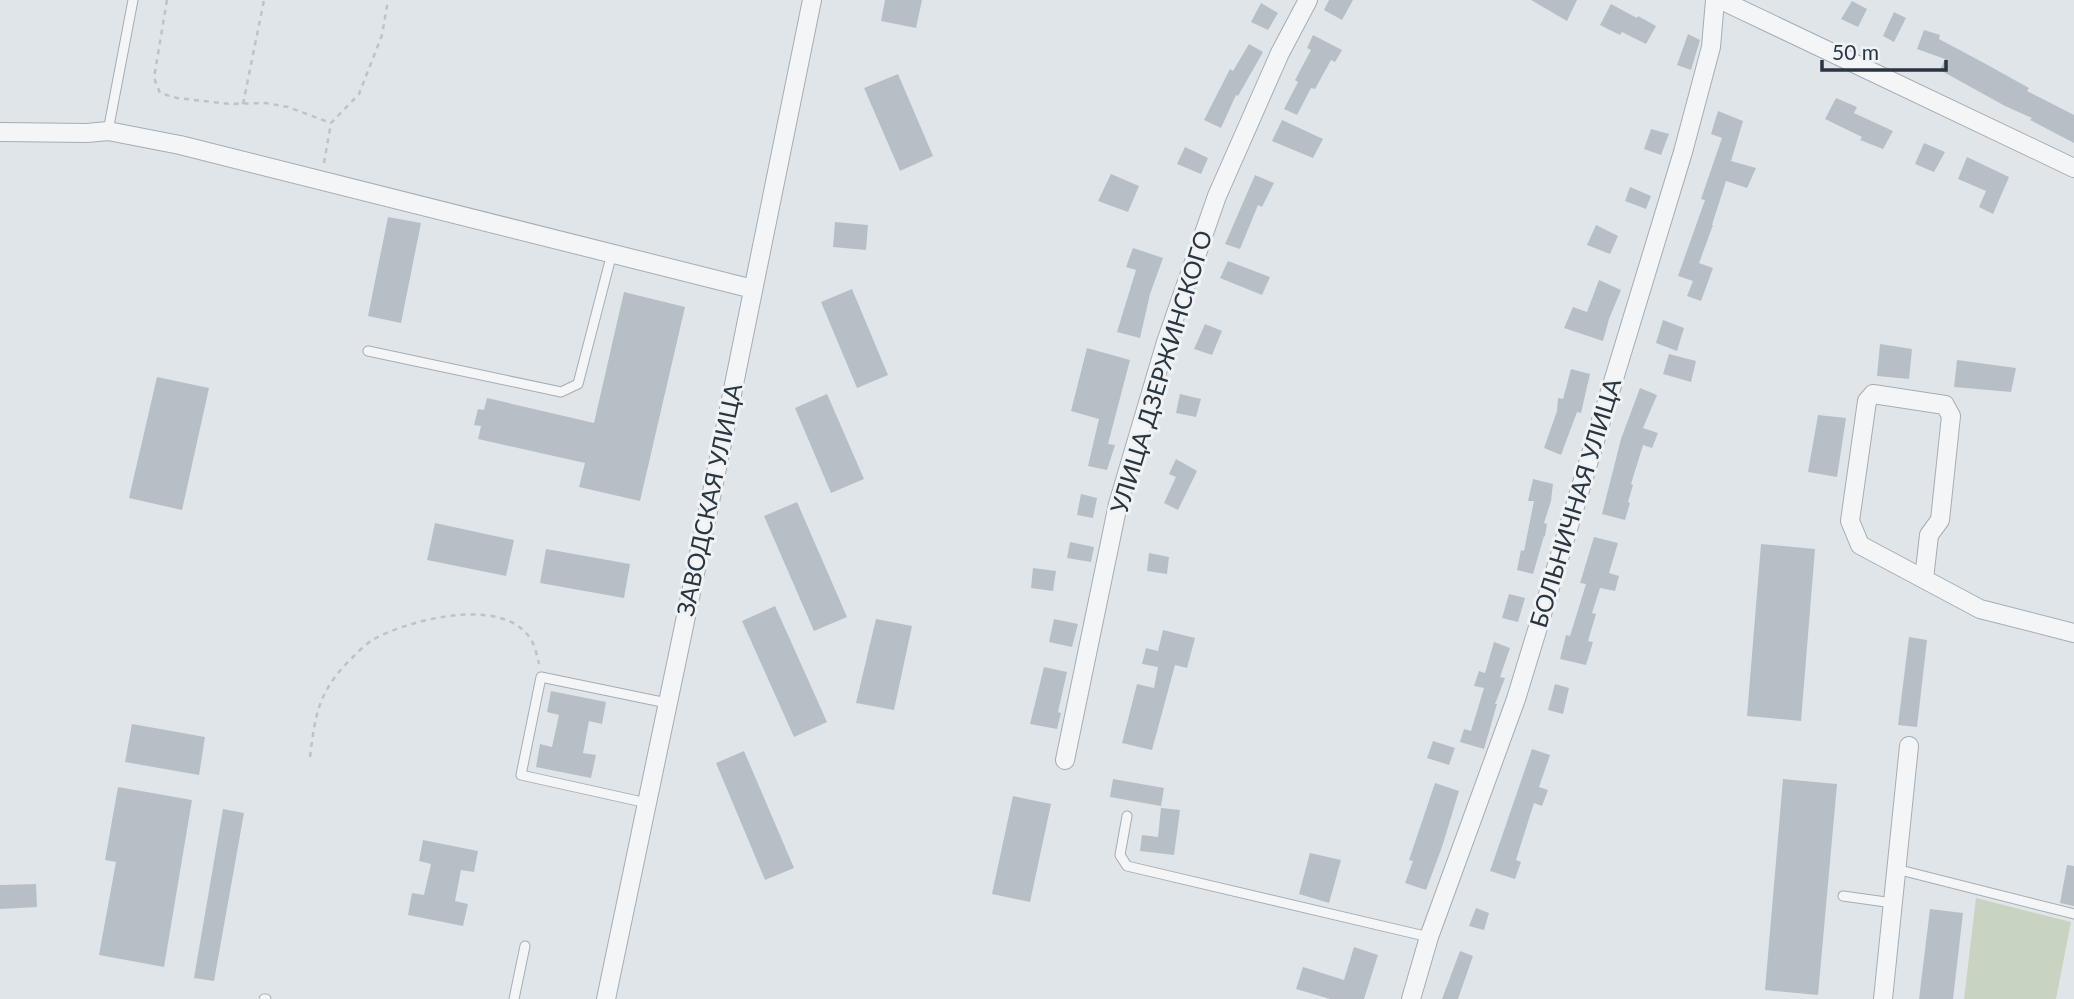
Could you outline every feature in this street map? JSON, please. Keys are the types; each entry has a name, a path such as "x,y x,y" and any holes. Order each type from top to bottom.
{"street":[{"name":"ЗАВОДСКАЯ УЛИЦА","path":"606,999 812,0"},
{"name":"УЛИЦА ДЗЕРЖИНСКОГО","path":"1065,760 1118,504 1166,342 1217,196 1280,53 1308,0"},
{"name":"БОЛЬНИЧНАЯ УЛИЦА","path":"1411,999 1429,937 1516,699 1624,346 1712,47 1715,0"},
{"path":"1721,0 2074,168"},
{"path":"0,132 87,134 108,131 180,145 753,289"},
{"path":"1924,579 1929,535 1940,520 1951,416 1945,405 1873,394 1867,401 1850,521 1860,545 1980,609 2074,633"},
{"path":"1883,999 1909,746"}],"lane":[{"path":"108,131 132,0"},
{"path":"368,351 561,392 578,384 612,253"},
{"path":"647,803 521,775 541,677 667,704"},
{"path":"1127,816 1120,855 1127,866 1429,937"},
{"path":"1896,869 2074,914"},
{"path":"1843,896 1893,903"},
{"path":"514,999 525,946"}],"path":[{"path":"167,0 154,78 160,93 177,98 230,104 266,103 288,107 331,124"},
{"path":"243,104 264,0"},
{"path":"321,180 331,124 359,94 382,36 387,0"},
{"path":"310,757 315,716 323,696 345,664 373,639 421,621 459,614 495,616 516,625 531,639 542,672 541,677"}],"green space":[{"path":"1976,898 2071,922 2056,999 1964,999"}],"building":[{"path":"885,0 922,0 916,28 881,21"},
{"path":"1329,0 1353,0 1342,20 1324,10"},
{"path":"1531,0 1577,0 1567,21"},
{"path":"1852,1 1867,9 1858,27 1841,19"},
{"path":"1261,3 1278,13 1268,30 1251,22"},
{"path":"1611,4 1656,26 1646,44 1600,25"},
{"path":"1894,12 1906,18 1894,42 1883,36"},
{"path":"1924,30 1940,35 1939,39 2029,88 2027,91 2074,115 2074,143 1940,70 1945,59 1917,49"},
{"path":"1688,34 1700,40 1691,70 1677,65"},
{"path":"1313,35 1342,50 1335,62 1331,60 1315,89 1311,88 1297,115 1284,109 1311,50 1307,48"},
{"path":"1249,44 1263,52 1238,96 1236,95 1221,128 1204,120 1230,69 1233,71"},
{"path":"898,74 933,156 900,171 864,88"},
{"path":"1836,98 1857,107 1854,113 1893,131 1883,149 1860,140 1862,137 1825,119"},
{"path":"1718,111 1743,121 1731,161 1756,168 1747,188 1726,181 1699,263 1713,268 1701,301 1687,296 1693,281 1678,276 1705,200 1701,199 1722,138 1711,134"},
{"path":"1282,120 1323,139 1313,158 1272,141"},
{"path":"1651,129 1669,134 1661,155 1644,149"},
{"path":"1924,143 1945,152 1934,172 1915,164"},
{"path":"1185,147 1208,158 1201,174 1177,164"},
{"path":"1967,157 2009,177 1993,214 1979,207 1986,191 1958,179"},
{"path":"1111,174 1139,186 1128,212 1098,201"},
{"path":"1255,175 1274,183 1262,207 1258,205 1240,249 1225,244"},
{"path":"1630,187 1651,196 1646,209 1625,201"},
{"path":"388,217 421,223 401,323 368,316"},
{"path":"835,222 868,225 866,250 833,247"},
{"path":"1596,225 1618,236 1610,254 1587,245"},
{"path":"1133,248 1163,258 1150,294 1140,338 1117,332 1136,270 1126,267"},
{"path":"1228,261 1270,277 1262,295 1220,278"},
{"path":"1599,280 1621,290 1603,341 1564,328 1573,307 1587,312"},
{"path":"852,289 888,375 857,388 821,302"},
{"path":"624,292 685,307 640,501 579,487 585,463 478,439 481,426 474,425 478,409 484,410 487,398 594,423"},
{"path":"1663,320 1684,328 1677,351 1656,343"},
{"path":"1205,324 1222,331 1212,355 1194,349"},
{"path":"1880,344 1912,349 1909,379 1877,376"},
{"path":"1087,348 1130,360 1108,444 1115,445 1107,470 1088,466 1099,419 1071,411"},
{"path":"1669,354 1696,361 1691,382 1663,374"},
{"path":"1957,360 2016,368 2011,392 1954,387"},
{"path":"1571,369 1590,374 1581,413 1577,412 1561,455 1544,448 1557,411 1558,398 1563,399"},
{"path":"157,377 209,388 182,510 129,498"},
{"path":"1640,388 1657,395 1643,428 1658,433 1652,448 1643,445 1631,484 1630,503 1625,520 1602,514 1621,439"},
{"path":"827,394 864,479 831,493 795,408"},
{"path":"1180,394 1201,399 1196,417 1176,413"},
{"path":"1818,415 1846,418 1837,477 1808,472"},
{"path":"1176,459 1197,471 1178,510 1164,503 1176,477 1169,474"},
{"path":"1533,479 1553,484 1544,523 1547,524 1545,536 1533,574 1517,570 1521,550 1524,551 1534,501 1528,501"},
{"path":"1081,494 1097,498 1093,518 1077,515"},
{"path":"797,502 847,617 814,631 764,516"},
{"path":"435,523 514,540 506,576 427,560"},
{"path":"1594,537 1618,543 1609,573 1619,576 1615,591 1600,588 1592,613 1596,614 1588,641 1593,642 1586,665 1560,659 1566,635 1570,636 1586,584 1580,583"},
{"path":"1070,542 1094,547 1091,562 1067,558"},
{"path":"1761,544 1815,549 1801,721 1747,716"},
{"path":"546,549 630,564 624,598 540,583"},
{"path":"1149,553 1169,557 1167,574 1147,571"},
{"path":"1033,568 1056,571 1053,591 1031,588"},
{"path":"1509,594 1525,598 1518,622 1502,618"},
{"path":"775,606 827,722 794,737 742,621"},
{"path":"876,619 912,626 894,710 856,703"},
{"path":"1054,619 1078,624 1072,647 1049,642"},
{"path":"1163,630 1195,638 1187,668 1175,665 1152,750 1122,743 1137,684 1154,688 1158,667 1142,664 1146,648 1158,651"},
{"path":"1909,637 1927,640 1917,727 1898,725"},
{"path":"1494,642 1510,648 1500,677 1505,678 1495,704 1484,749 1460,742 1464,729 1471,731 1484,688 1474,686 1479,671 1485,673"},
{"path":"1044,667 1067,672 1057,729 1030,724"},
{"path":"1555,684 1569,688 1563,714 1548,710"},
{"path":"551,691 606,702 602,724 589,721 583,753 596,755 591,778 536,767 540,744 552,747 559,715 547,712"},
{"path":"132,724 205,737 199,775 125,762"},
{"path":"1433,741 1455,748 1449,765 1427,758"},
{"path":"1532,749 1550,755 1539,787 1548,790 1542,806 1534,803 1516,860 1521,862 1515,879 1490,871"},
{"path":"744,751 794,868 765,880 716,763"},
{"path":"1113,779 1164,788 1161,806 1110,797"},
{"path":"1783,779 1837,784 1818,995 1765,990"},
{"path":"1435,783 1459,791 1426,890 1405,883 1413,861 1409,860"},
{"path":"118,787 192,800 164,967 99,955 116,862 105,860"},
{"path":"1013,796 1051,804 1030,902 992,894"},
{"path":"1161,808 1180,810 1174,855 1140,851 1142,835 1158,837"},
{"path":"223,809 244,813 214,981 194,978"},
{"path":"423,840 478,851 474,872 461,870 455,901 468,904 463,926 408,915 412,893 424,895 431,864 419,861"},
{"path":"1310,853 1341,860 1329,903 1299,894"},
{"path":"2067,865 2074,866 2074,906 2060,903"},
{"path":"36,884 37,907 0,909 0,885"},
{"path":"1476,908 1489,913 1484,930 1469,926"},
{"path":"1930,909 1963,913 1953,999 1919,999"},
{"path":"1354,947 1378,955 1364,999 1330,999 1296,989 1303,967 1344,980"},
{"path":"1460,951 1473,956 1458,999 1442,999"}]}
